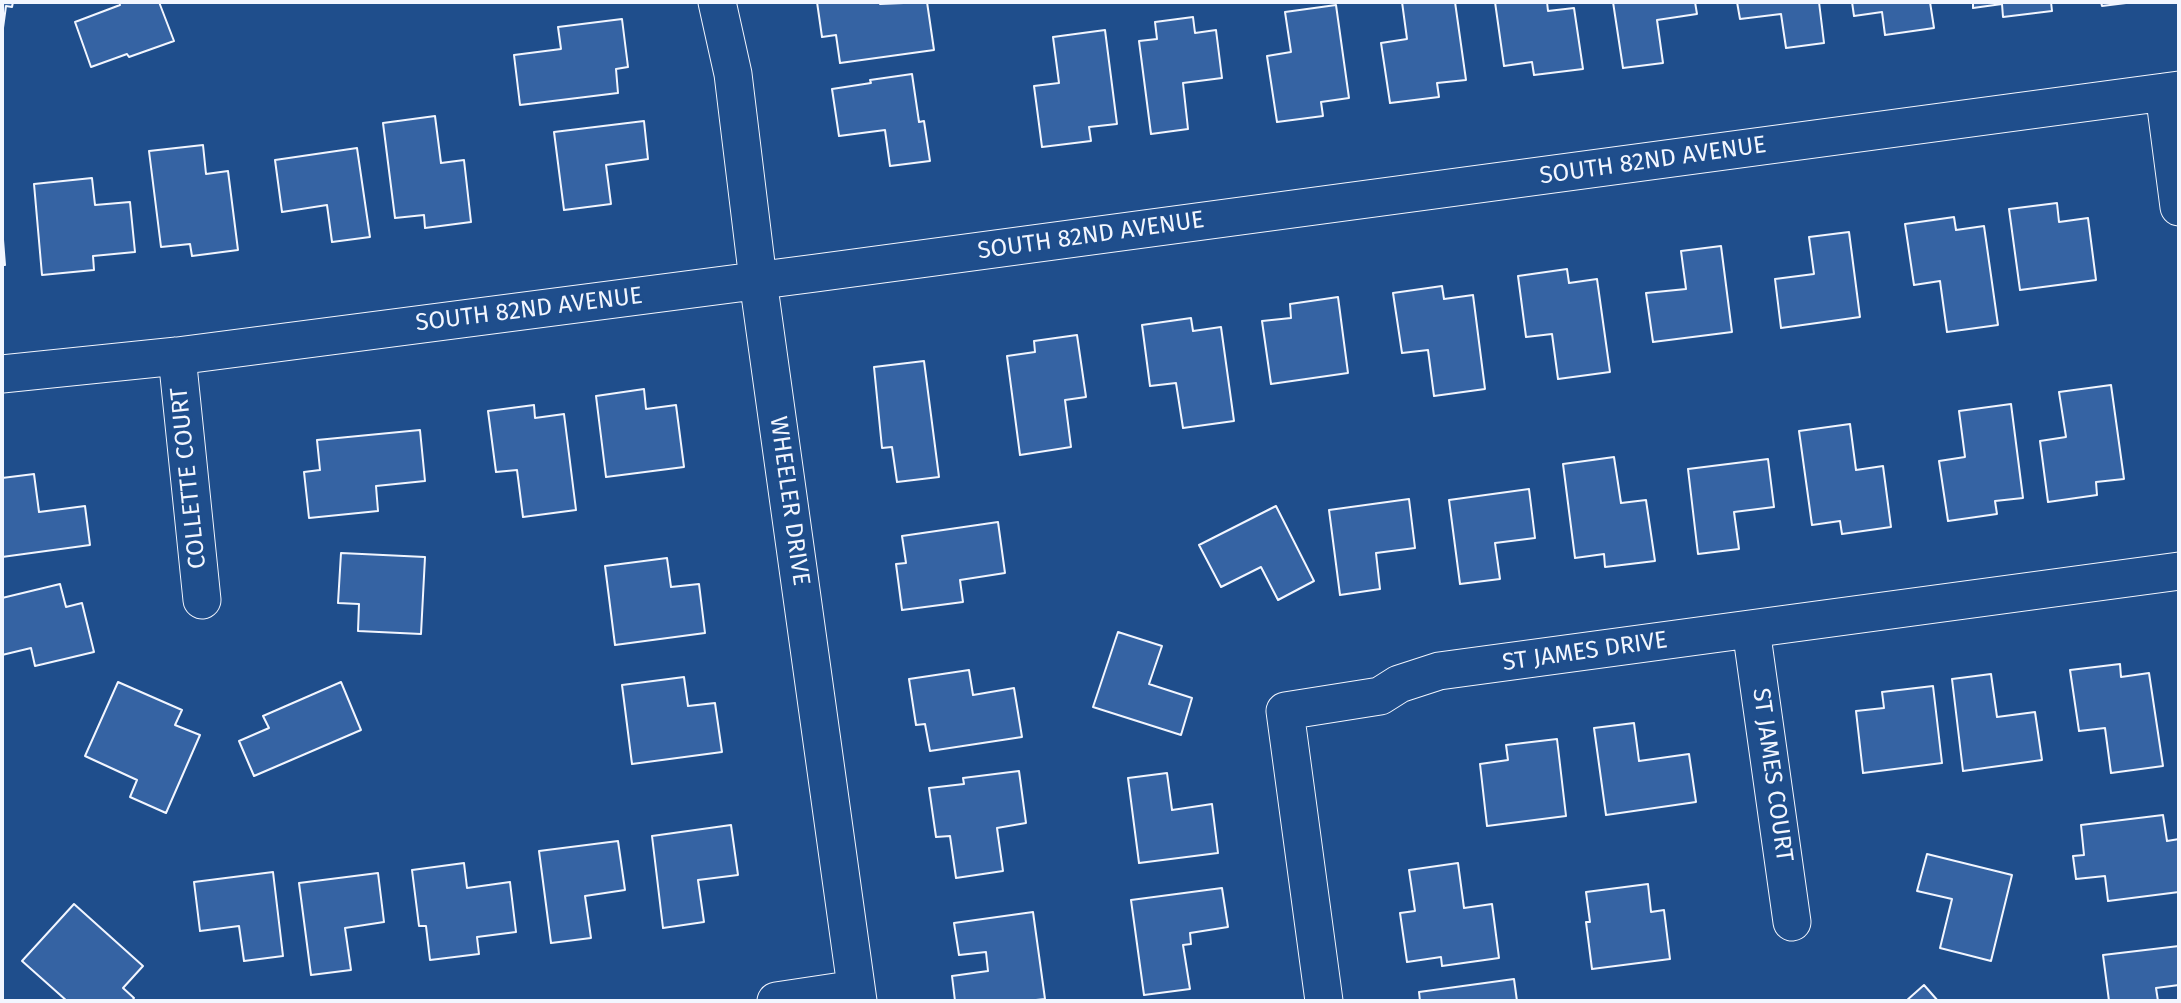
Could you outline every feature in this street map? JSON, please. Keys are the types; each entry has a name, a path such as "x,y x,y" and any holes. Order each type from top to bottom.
{"street":[{"name":"WHEELER DRIVE","path":"717,2 733,74 758,280 857,995"},
{"name":"SOUTH 82ND AVENUE","path":"2,374 177,356 2172,91"},
{"path":"2172,91 2179,207"},
{"name":"COLLETTE COURT","path":"177,356 202,600"},
{"name":"ST JAMES DRIVE","path":"1324,1001 1285,711 1380,696 1399,684 1439,671 2179,571"},
{"name":"ST JAMES COURT","path":"1751,629 1792,922"},
{"path":"776,1001 857,995"}],"building":[{"path":"2,2 13,2 12,7 6,6 2,35"},
{"path":"119,2 159,2 174,41 91,67 75,22 120,5"},
{"path":"817,2 927,2 934,50 840,63 836,35 822,37"},
{"path":"1402,2 1455,2 1466,80 1437,83 1439,97 1390,103 1381,43 1407,39"},
{"path":"1495,2 1547,2 1548,11 1574,8 1583,69 1534,75 1532,62 1504,66"},
{"path":"1613,2 1695,2 1697,14 1657,20 1663,63 1623,68"},
{"path":"1737,2 1819,2 1824,43 1786,48 1781,14 1740,19"},
{"path":"1852,2 1930,2 1934,28 1885,35 1882,12 1854,16"},
{"path":"1973,2 2051,2 2052,11 2003,17 2002,4 1973,8"},
{"path":"2101,2 2134,2 2102,6"},
{"path":"1336,5 1349,98 1321,102 1323,116 1277,122 1267,56 1291,52 1285,12"},
{"path":"1193,17 1195,33 1216,30 1222,78 1183,83 1188,129 1151,134 1139,41 1157,39 1155,22"},
{"path":"622,19 628,67 616,69 618,93 520,105 514,55 561,49 558,27"},
{"path":"1105,30 1117,124 1089,127 1091,141 1042,147 1034,86 1059,83 1053,37"},
{"path":"912,74 919,122 924,121 930,161 890,166 885,130 839,136 832,89"},
{"path":"435,116 441,163 464,160 471,222 425,228 424,215 395,218 383,123"},
{"path":"644,121 648,159 606,165 611,204 564,210 554,132"},
{"path":"203,145 206,174 228,171 238,250 192,256 190,244 161,247 149,151"},
{"path":"357,148 370,237 332,242 327,205 282,212 275,160"},
{"path":"92,178 95,205 130,202 135,252 93,256 94,270 42,275 34,184"},
{"path":"2057,203 2059,222 2088,218 2096,280 2020,290 2009,209"},
{"path":"1954,217 1956,230 1984,226 1998,325 1947,332 1940,281 1914,285 1905,224"},
{"path":"2,227 5,265 2,265"},
{"path":"1849,232 1860,317 1781,328 1775,279 1814,274 1809,237"},
{"path":"1721,246 1732,332 1653,342 1646,293 1686,289 1681,251"},
{"path":"1567,269 1569,283 1597,279 1610,372 1558,379 1552,334 1526,337 1518,276"},
{"path":"1442,286 1444,299 1473,295 1485,389 1434,396 1428,350 1402,353 1393,293"},
{"path":"1338,297 1348,373 1271,384 1262,321 1291,318 1290,304"},
{"path":"1191,318 1193,331 1221,327 1234,421 1183,428 1176,383 1150,386 1142,325"},
{"path":"1077,335 1086,397 1065,400 1071,447 1020,455 1007,356 1035,352 1034,341"},
{"path":"924,361 939,477 897,482 892,447 882,448 874,367"},
{"path":"2111,385 2124,479 2096,482 2097,495 2048,502 2040,441 2066,437 2059,392"},
{"path":"644,389 646,409 676,405 684,467 606,477 596,396"},
{"path":"2011,404 2023,498 1995,501 1997,514 1948,521 1939,461 1965,457 1959,411"},
{"path":"534,405 535,418 564,414 576,510 523,517 517,470 496,472 488,411"},
{"path":"1850,424 1856,470 1883,466 1891,527 1842,534 1840,521 1812,525 1799,431"},
{"path":"420,430 425,481 376,486 378,511 309,518 304,472 320,470 317,440"},
{"path":"1614,457 1621,503 1646,500 1655,561 1605,567 1604,554 1575,558 1563,464"},
{"path":"1768,459 1774,507 1734,512 1739,549 1698,554 1688,469"},
{"path":"34,474 39,512 85,506 90,545 2,557 2,478"},
{"path":"1529,489 1535,538 1495,543 1500,579 1460,584 1449,500"},
{"path":"1409,499 1415,548 1376,553 1380,589 1340,595 1329,510"},
{"path":"1276,506 1314,581 1278,600 1261,567 1221,587 1199,545"},
{"path":"998,522 1005,573 960,580 963,602 902,610 896,564 906,563 902,536"},
{"path":"341,553 425,557 421,634 358,631 359,604 338,603"},
{"path":"667,558 671,587 699,584 705,633 615,645 605,566"},
{"path":"60,584 66,607 82,603 94,652 35,666 31,648 2,655 2,598"},
{"path":"1118,632 1162,646 1149,684 1192,698 1181,735 1093,707"},
{"path":"2120,664 2121,677 2149,673 2163,766 2111,773 2105,728 2079,731 2070,670"},
{"path":"969,670 973,695 1014,688 1022,737 930,751 925,724 916,725 909,679"},
{"path":"1991,674 1997,717 2035,712 2042,760 1963,771 1952,679"},
{"path":"684,677 688,706 715,703 722,752 632,764 622,685"},
{"path":"118,682 182,710 175,725 200,735 166,813 130,797 137,780 85,756"},
{"path":"341,682 361,730 254,776 239,741 269,728 263,716"},
{"path":"1933,686 1942,763 1863,773 1856,711 1884,708 1882,692"},
{"path":"1634,723 1639,761 1689,754 1696,802 1606,815 1594,728"},
{"path":"1557,739 1566,816 1487,826 1480,764 1508,760 1506,745"},
{"path":"1019,771 1026,823 997,828 1003,871 956,878 950,836 936,837 929,788 964,784 963,778"},
{"path":"1167,773 1172,810 1212,804 1218,853 1139,863 1128,778"},
{"path":"2163,815 2167,841 2179,839 2179,892 2108,901 2105,876 2076,879 2073,856 2084,855 2081,825"},
{"path":"731,825 738,875 698,880 704,922 663,928 652,836"},
{"path":"618,841 625,890 585,896 591,938 551,943 539,851"},
{"path":"1927,854 2012,875 1991,961 1940,948 1952,899 1917,891"},
{"path":"464,863 467,888 510,882 516,932 477,937 479,954 430,960 426,926 419,926 412,870"},
{"path":"1458,863 1464,908 1492,904 1499,958 1442,966 1441,957 1407,962 1400,913 1415,911 1409,870"},
{"path":"273,872 283,956 244,961 239,926 200,931 194,882"},
{"path":"378,873 384,922 345,928 351,970 311,975 299,883"},
{"path":"1648,884 1651,912 1664,910 1670,959 1592,969 1586,922 1590,922 1586,892"},
{"path":"1222,888 1228,927 1190,933 1191,944 1183,945 1190,989 1144,995 1131,900"},
{"path":"74,904 143,966 123,988 134,998 132,1001 67,1001 22,961"},
{"path":"1033,912 1045,999 955,1001 952,976 988,971 986,952 959,955 954,923"},
{"path":"2179,946 2179,985 2156,988 2158,1001 2109,1001 2103,955"},
{"path":"1514,979 1517,1001 1420,1001 1419,992"},
{"path":"1924,985 1938,1001 1906,1001"}]}
